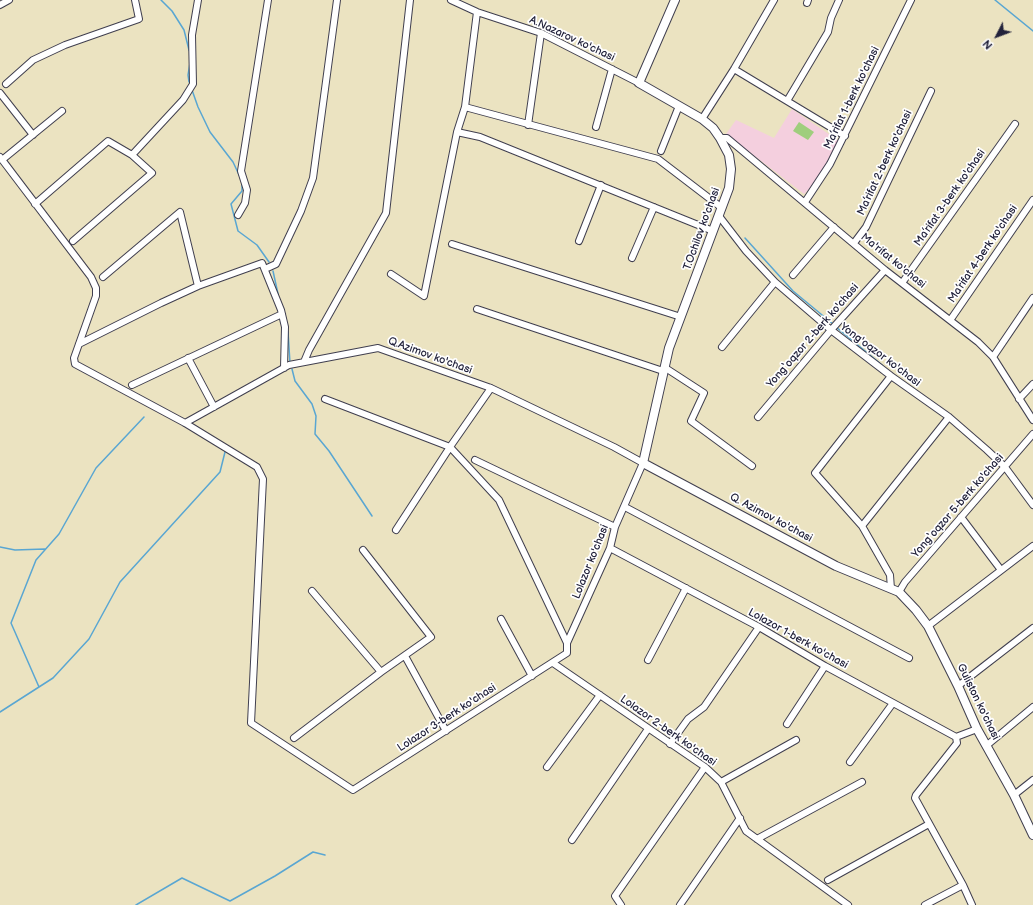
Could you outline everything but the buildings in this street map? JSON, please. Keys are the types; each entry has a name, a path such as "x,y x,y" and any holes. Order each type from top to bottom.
{"main road":[{"path":"639,83 675,0"},
{"name":"T.Ochilov ko'chasi","path":"639,83 713,128 729,155 731,169 729,188 669,348 643,463"},
{"name":"Q. Azimov ko'chasi","path":"643,463 836,566 891,589"},
{"name":"Guliston ko'chasi","path":"891,589 899,592 916,610 928,626 958,686 977,729 1014,796 1033,835"}],"street":[{"path":"0,5 9,0"},
{"path":"6,84 33,60 65,45 139,19 135,0"},
{"path":"132,155 182,100 193,84 192,35 198,0"},
{"path":"238,214 245,203 247,190 240,172 268,0"},
{"path":"265,270 276,264 301,211 313,178 337,0"},
{"path":"304,362 386,213 410,0"},
{"name":"A.Nazarov ko'chasi","path":"451,0 477,12 541,33 639,83"},
{"path":"702,120 734,69 774,0"},
{"path":"787,101 828,32 831,18 839,0"},
{"name":"Ma’rifat 1-berk ko'chasi","path":"805,202 830,164 845,136 911,0"},
{"path":"391,274 424,296 457,132 465,107 477,12"},
{"path":"528,125 541,33"},
{"path":"596,127 612,69"},
{"path":"734,69 845,136"},
{"name":"Ma’rifat 2-berk ko'chasi","path":"854,243 866,227 931,91"},
{"path":"0,93 33,135"},
{"path":"661,151 679,106"},
{"name":"Yong'oqzor ko'chasi","path":"465,107 658,159 720,212 746,251 776,282 831,330 891,376 949,417 1004,467 1033,505"},
{"path":"62,111 1,159 91,277 96,288 96,296 74,358 75,364 185,424"},
{"name":"Ma’rifat 3-berk ko'chasi","path":"902,283 1015,124"},
{"path":"457,132 480,137 713,231"},
{"name":"Ma'rifat ko'chasi","path":"720,138 727,138 885,270 951,319 978,342 993,357 1033,420"},
{"path":"35,204 108,141 132,155 152,173 73,241"},
{"path":"579,241 601,185"},
{"name":"Ma’rifat 4-berk ko'chasi","path":"951,319 1033,200"},
{"path":"632,258 654,207"},
{"path":"103,277 180,212 198,286"},
{"path":"793,275 834,227"},
{"path":"452,244 681,317"},
{"path":"80,344 161,302 198,286 262,263 282,314 285,327 284,368"},
{"name":"Yong‘oqzor 2-berk ko'chasi","path":"758,417 831,330 885,270"},
{"path":"722,347 776,282"},
{"path":"993,357 1033,298"},
{"path":"477,309 664,369 704,393 691,421 752,466"},
{"path":"132,386 282,314"},
{"name":"Q.Azimov ko'chasi","path":"185,424 289,365 378,348 491,388 614,447 643,463"},
{"path":"188,358 214,407"},
{"path":"891,376 815,473 862,526 890,575 891,589"},
{"path":"1019,399 1033,384"},
{"path":"396,530 450,447 491,388"},
{"path":"325,399 450,447 499,500 567,643"},
{"path":"862,526 949,417"},
{"name":"Lolazor 3-berk ko'chasi","path":"185,424 257,467 264,479 251,723 353,790 553,663"},
{"name":"Yong‘oqzor 5-berk ko'chasi","path":"899,592 905,582 1033,434"},
{"path":"476,460 615,527"},
{"name":"Lolazor ko'chasi","path":"553,663 567,653 567,643 610,548 615,527 643,463"},
{"path":"624,507 909,658"},
{"path":"961,518 1001,570"},
{"path":"928,626 1033,546"},
{"name":"Lolazor 1-berk ko'chasi","path":"610,548 686,588 893,704 956,737"},
{"path":"294,738 431,636 363,550"},
{"path":"648,660 686,588"},
{"path":"312,591 381,672"},
{"path":"501,619 532,676"},
{"path":"670,744 688,718 704,706 759,628"},
{"path":"958,686 1033,628"},
{"path":"405,656 446,731"},
{"name":"Lolazor 2-berk ko'chasi","path":"553,663 705,767 721,782 746,831 848,905"},
{"path":"787,724 825,666"},
{"path":"547,767 600,695"},
{"path":"850,762 893,704"},
{"path":"986,746 1033,707"},
{"path":"572,840 648,729"},
{"path":"972,905 963,885 916,800 916,795 957,743 956,737 977,729"},
{"path":"721,782 796,740"},
{"path":"621,905 615,896 705,767"},
{"path":"1014,796 1033,780"},
{"path":"757,839 862,782"},
{"path":"680,905 740,818"},
{"path":"828,880 929,824"},
{"path":"925,905 963,885"}],"shaded area":[{"path":"792,109 839,141 815,183 804,194 726,134 736,120 774,138"}],"green space":[{"path":"799,122 814,132 808,140 793,131"}],"waterway":[{"path":"161,0 172,11 184,30 189,50"},
{"path":"995,0 1033,31"},
{"path":"189,82 188,75 190,63"},
{"path":"192,90 210,132 233,162 241,179"},
{"path":"242,182 242,191 231,204 238,231 257,245 269,262"},
{"path":"745,238 793,291 833,324"},
{"path":"273,271 278,294"},
{"path":"284,313 287,325"},
{"path":"836,327 882,365"},
{"path":"288,332 290,363"},
{"path":"292,369 295,381 312,404 316,416 315,434 329,451 372,516"},
{"path":"39,687 11,623 36,560 59,534 96,468 144,417"},
{"path":"0,712 53,678 89,639 120,582 220,472 225,452"},
{"path":"0,547 15,550 45,549"},
{"path":"136,905 182,878 230,901 275,876 313,852 325,855"}]}
